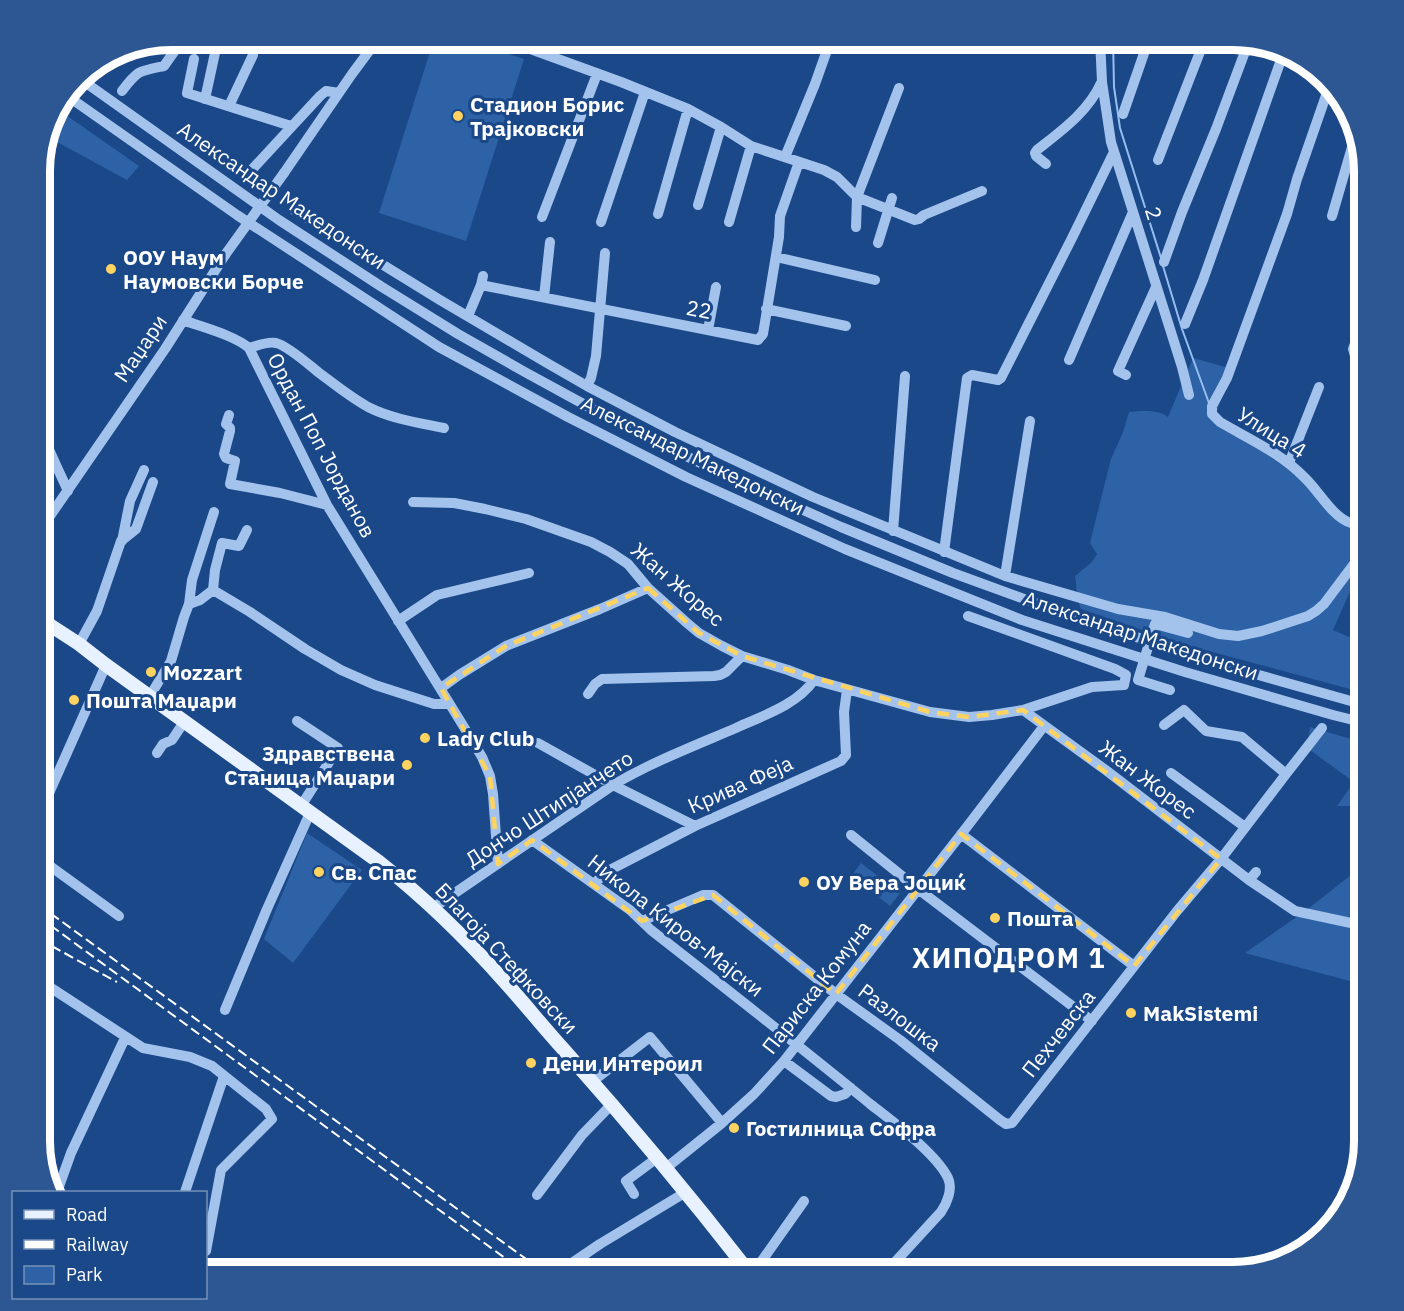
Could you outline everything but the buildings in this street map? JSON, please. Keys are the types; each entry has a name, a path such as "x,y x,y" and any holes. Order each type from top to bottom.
{"main road":[{"name":"Благоја Стефковски","path":"50,625 393,873 433,908 506,982 686,1192 741,1262"}],"street":[{"path":"122,91 140,71 164,66 175,50"},
{"name":"Маџари","path":"50,516 165,348 225,255 370,50"},
{"path":"533,50 688,109 751,146 831,174 857,197 917,220 982,191"},
{"path":"785,157 827,50"},
{"name":"2","path":"1100,50 1101,82 1114,152 1189,395"},
{"path":"1123,114 1145,50"},
{"path":"1158,160 1201,50"},
{"path":"1164,262 1245,51"},
{"path":"205,99 215,53"},
{"path":"229,106 253,55"},
{"path":"194,59 187,93 291,126"},
{"path":"1185,324 1203,280 1281,59"},
{"path":"542,217 597,74"},
{"path":"1046,164 1035,156 1037,150 1090,103 1101,82"},
{"name":"Александар Македонски","path":"87,84 286,225 439,322 523,372 719,472 932,565 1058,612 1241,670 1354,702"},
{"path":"856,227 857,197 899,88"},
{"path":"245,177 326,91 339,93"},
{"path":"601,222 645,92"},
{"name":"Улица 4","path":"1327,95 1297,178 1287,214 1227,378 1212,406 1212,414 1220,422 1289,463 1307,479 1341,518 1354,523"},
{"name":"Александар Македонски","path":"72,100 237,215 439,347 568,417 686,477 845,549 1022,620 1185,672 1354,720"},
{"path":"658,214 688,109"},
{"path":"698,205 721,127"},
{"path":"729,222 751,146"},
{"path":"1332,216 1352,148"},
{"path":"944,552 967,378 972,375 998,380 1001,378 1114,152"},
{"name":"22","path":"468,316 482,281 600,310 759,340 763,334 779,237 780,216 799,162"},
{"path":"878,243 892,198"},
{"path":"294,210 587,386 730,459 813,497 1005,576 1118,609 1166,617 1219,634 1238,636 1308,616 1324,604 1354,564"},
{"path":"1069,360 1133,213"},
{"path":"544,297 550,242"},
{"path":"587,386 596,356 605,253"},
{"path":"776,257 875,280"},
{"path":"708,330 716,287"},
{"path":"1126,375 1118,371 1156,287"},
{"path":"766,309 846,326"},
{"name":"Ордан Поп Јорданов","path":"183,320 233,338 249,348 327,505 482,757 494,794 498,864"},
{"path":"249,348 269,343 278,344 367,406 384,414 444,428"},
{"path":"893,531 906,376"},
{"path":"1289,463 1319,387"},
{"path":"229,415 226,424 230,431 224,454 226,458 235,461 230,484 279,492 327,505"},
{"path":"1005,576 1030,421"},
{"path":"50,452 68,491"},
{"path":"79,644 98,611 122,541 130,501 144,470"},
{"path":"122,541 136,529 153,482"},
{"name":"Жан Жорес","path":"413,502 454,503 485,509 526,519 591,542 628,564 648,588 699,633 742,656 788,670 814,681 930,712 969,717 1023,710 1092,687 1124,685 1126,675 1115,669 968,616"},
{"path":"150,696 171,661 189,604 192,580 214,512"},
{"path":"189,604 200,600 213,590 222,543 239,546 247,530"},
{"path":"398,621 437,595 529,573"},
{"path":"441,688 506,646 648,588"},
{"path":"213,590 341,670 375,685 434,704 449,704"},
{"path":"1170,690 1138,680 1155,624 1188,633"},
{"path":"588,694 602,679 720,675 742,656"},
{"path":"50,791 106,665"},
{"name":"Дончо Штипјанчето","path":"433,908 613,784 662,759 776,710 798,697 814,681"},
{"name":"Крива Феја","path":"594,884 606,872 695,826 841,761 846,755 844,712 848,690"},
{"name":"Жан Жорес","path":"1023,710 1221,859 1252,876 1295,911 1354,924"},
{"path":"1164,725 1184,710 1206,731 1242,737 1287,774"},
{"path":"225,1010 306,809 338,748 297,721"},
{"path":"157,753 163,744 172,740 184,722"},
{"name":"Париска Комуна","path":"634,1194 626,1181 661,1163 722,1123 754,1094 784,1061 1044,726"},
{"name":"Пехчевска","path":"1012,1123 1322,728"},
{"path":"538,743 695,826"},
{"path":"1171,773 1245,827"},
{"path":"961,834 1134,966"},
{"path":"851,835 918,890 1092,1021"},
{"name":"Никола Киров-Мајски","path":"532,840 630,910 651,930 798,1045 926,1150 943,1169 949,1181 946,1203 941,1212 895,1262"},
{"path":"50,866 119,916"},
{"name":"Разлошка","path":"642,921 703,895 713,895 836,994 900,1040 1003,1122 1012,1123"},
{"path":"50,987 143,1048 190,1057 212,1066 266,1109 272,1119 221,1170 207,1246"},
{"path":"593,1082 650,1037 722,1123"},
{"path":"59,1187 71,1153 126,1038"},
{"path":"784,1061 831,1096 840,1097 851,1088"},
{"path":"184,1191 224,1076"},
{"path":"537,1195 582,1135 612,1104"},
{"path":"575,1262 686,1192"},
{"path":"761,1262 804,1201"}],"highlighted area":[{"path":"648,588 699,633 742,656 930,712 969,717 1023,710 1221,859 1134,966 961,834 836,994 713,895 642,921 532,840 498,864 490,776 441,688 506,646"}],"green space":[{"name":"Стадион Борис Трајковски","path":"431,50 496,50 524,59 466,241 379,213"},
{"path":"64,114 139,166 127,180 54,140"},
{"path":"1193,358 1233,369 1215,416 1272,448 1347,523 1354,526 1354,588 1352,587 1333,630 1354,639 1354,690 1183,644 1081,609 1075,576 1092,562 1097,554 1090,543 1111,459 1129,412 1154,412 1168,417"},
{"path":"1310,727 1354,740 1354,782 1307,748"},
{"path":"1354,782 1354,806 1337,806"},
{"path":"307,833 362,870 293,963 264,939"},
{"path":"861,863 900,893 890,906 851,876"},
{"path":"1354,873 1354,982 1245,953 1305,911"}],"waterway":[{"path":"1113,50 1114,87 1120,128 1161,258"},
{"path":"1163,266 1182,329 1209,403"}],"railway":[{"path":"50,913 530,1262"},
{"path":"50,925 510,1262"},
{"path":"50,945 117,982"}],"place":[{"name":"Стадион Борис Трајковски","path":"458,116"},
{"name":"ООУ Наум Наумовски Борче","path":"111,269"},
{"name":"Mozzart","path":"151,672"},
{"name":"Пошта Маџари","path":"74,700"},
{"name":"Lady Club","path":"425,738"},
{"name":"Здравствена Станица Маџари","path":"407,765"},
{"name":"Св. Спас","path":"319,872"},
{"name":"ОУ Вера Јоциќ","path":"804,882"},
{"name":"Пошта","path":"995,918"},
{"name":"MakSistemi","path":"1131,1013"},
{"name":"Дени Интероил","path":"531,1063"},
{"name":"Гостилница Софра","path":"734,1128"}],"district":[{"name":"ХИПОДРОМ 1","path":"1009,957"}]}
